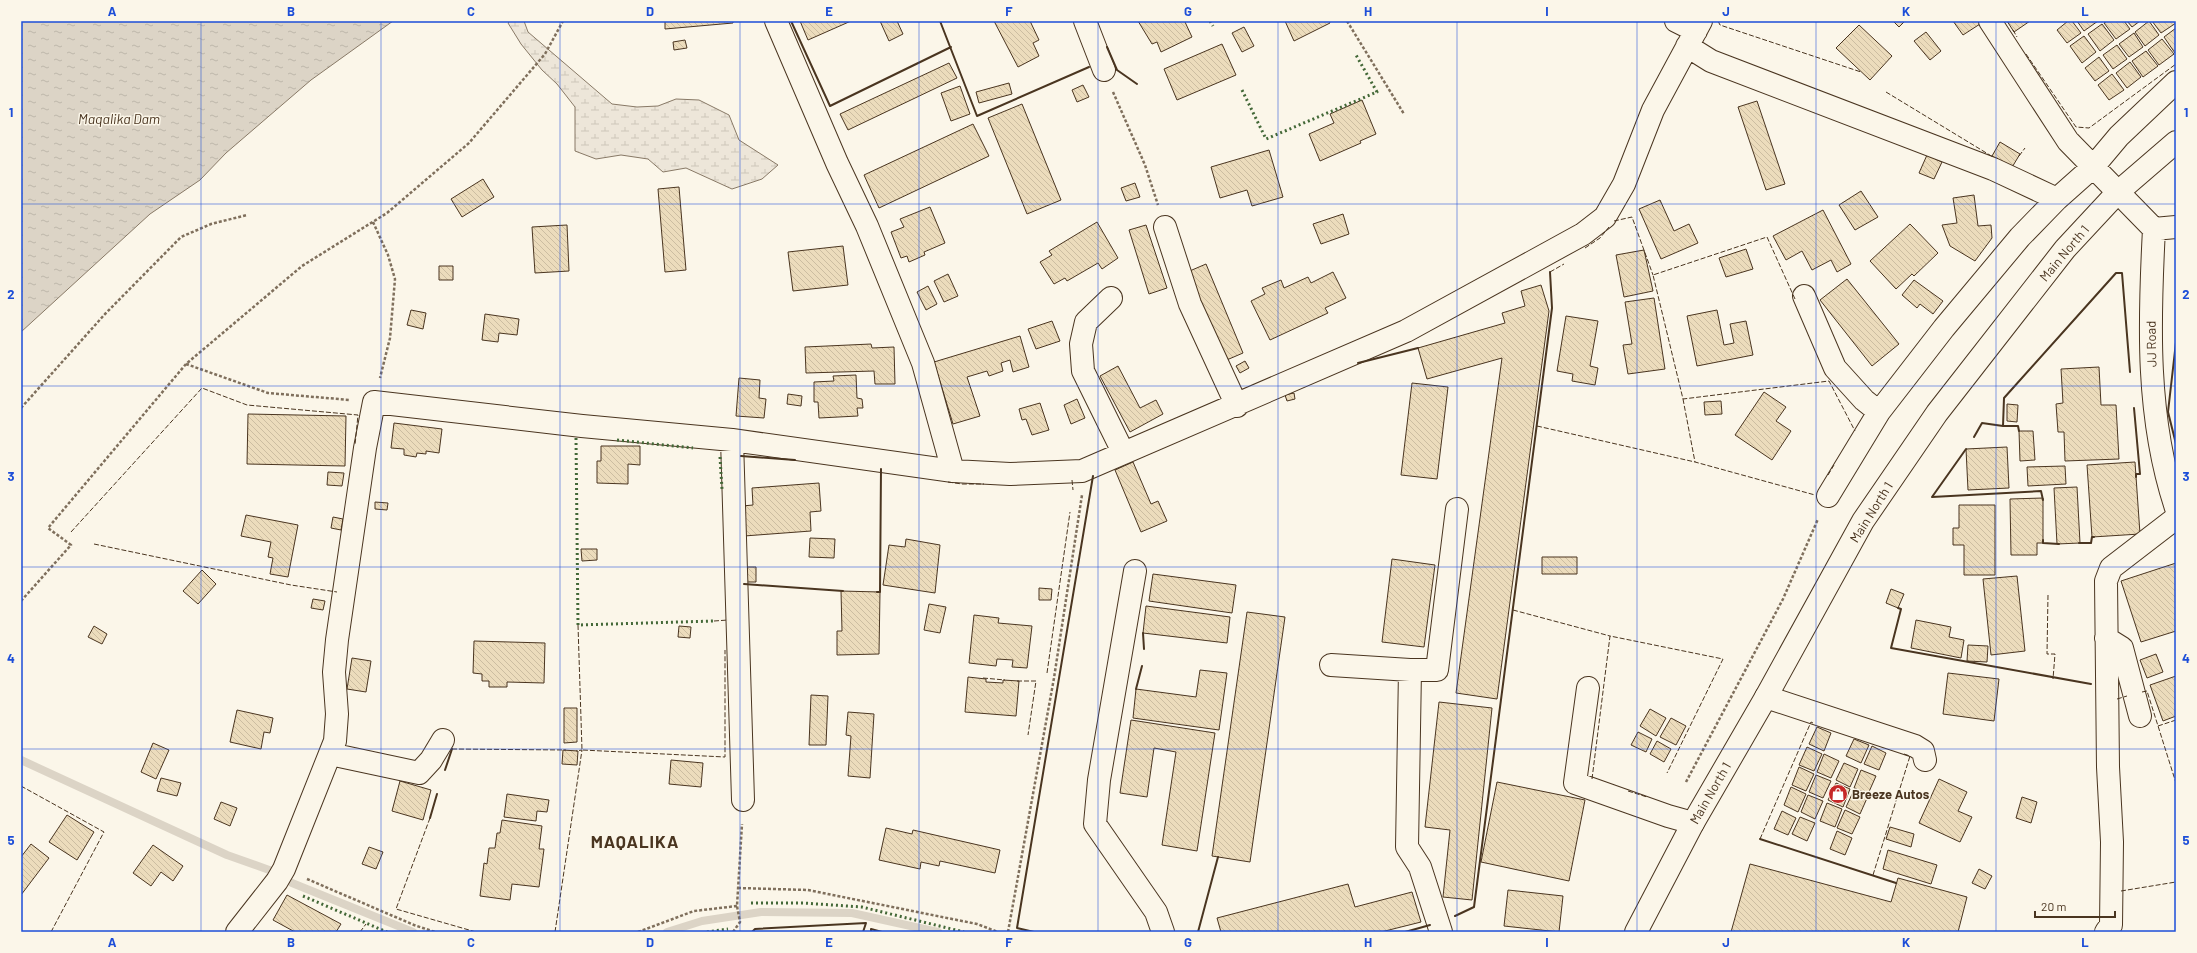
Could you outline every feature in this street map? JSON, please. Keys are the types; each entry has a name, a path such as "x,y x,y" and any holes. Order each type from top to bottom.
{"street":[{"path":"776,21 837,163 867,226 923,364 953,471"},
{"path":"1085,21 1104,70"},
{"path":"1676,21 1695,33 1711,61 1993,169 2057,199"},
{"path":"1990,21 2068,141 2154,229 2176,227"},
{"path":"237,932 277,881 284,869 335,741 337,714 334,672 337,640 365,448 374,402 582,426 732,440 953,471 1010,474 1082,471 1123,452 1237,406 1406,331 1583,234 1605,217 1624,184 1653,110 1695,33"},
{"path":"1828,496 1878,412 1949,322 2020,237 2057,199 2093,167 2119,136 2176,82"},
{"name":"Main North 1","path":"1636,932 1693,823 1766,697 1863,521 1937,413 2065,249 2118,192 2176,142"},
{"path":"1165,227 1190,304 1237,406"},
{"name":"JJ Road","path":"2154,229 2150,305 2152,393 2166,479 2176,508"},
{"path":"1804,296 1835,368 1864,400 1878,412"},
{"path":"1111,298 1086,322 1081,344 1083,371 1123,452"},
{"path":"732,440 743,800"},
{"path":"1331,665 1410,670 1437,670 1457,508"},
{"path":"2106,932 2111,925 2112,842 2108,767 2106,581 2111,568 2176,518"},
{"path":"1135,571 1100,780 1095,824 1156,912 1163,932"},
{"path":"2106,638 2122,648 2140,716"},
{"path":"1410,670 1407,847 1420,867 1439,926"},
{"path":"1588,688 1575,783 1668,816 1693,823"},
{"path":"1766,697 1915,746 1923,751 1925,760"},
{"path":"330,754 419,773 431,760 443,740"}],"path":[{"path":"21,601 71,545 48,528 186,364 302,266 387,213 469,143 545,54 563,21"},
{"path":"1346,21 1404,114"},
{"path":"1104,70 1145,165 1165,227"},
{"path":"21,408 105,314 181,237 211,224 247,215"},
{"path":"186,364 268,393 374,402 390,338 395,279 388,255 373,222"},
{"path":"1008,932 1054,678 1084,484 1082,471"},
{"path":"1668,816 1782,599 1828,496"},
{"path":"733,932 740,922 737,906 743,800"},
{"path":"284,869 414,925 435,932"},
{"path":"738,888 808,890 977,924 998,932"},
{"path":"638,932 694,911 737,906"}],"green space":[{"path":"510,21 524,21 528,32 612,104 637,107 658,106 676,99 699,100 729,115 739,140 778,165 762,179 732,189 686,168 663,172 648,159 621,155 596,159 575,151 575,107 557,84 542,70 521,44 508,23"}],"water":[{"name":"Maqalika Dam","path":"21,21 393,21 311,80 226,153 200,180 150,214 21,332"}],"building":[{"path":"665,21 733,21 733,23 665,29"},
{"path":"800,21 851,21 808,40"},
{"path":"880,21 897,21 903,34 889,41"},
{"path":"994,21 1030,21 1039,40 1033,43 1039,56 1018,67"},
{"path":"1138,21 1186,21 1185,22 1192,37 1161,52 1157,42 1152,44"},
{"path":"1285,21 1329,21 1330,23 1294,41"},
{"path":"1893,21 1905,21 1899,27"},
{"path":"1953,21 1977,21 1980,24 1963,35"},
{"path":"2007,21 2030,21 2014,32"},
{"path":"2068,21 2072,21 2081,33 2067,43 2057,30"},
{"path":"2077,21 2098,21 2084,31"},
{"path":"2107,21 2124,21 2130,29 2116,39 2104,23"},
{"path":"2127,21 2140,21 2132,27"},
{"path":"2149,21 2159,35 2145,46 2135,32"},
{"path":"2152,21 2174,21 2176,23 2161,33"},
{"path":"2102,24 2114,40 2100,51 2088,34"},
{"path":"1859,25 1892,56 1870,80 1836,48"},
{"path":"1244,27 1254,46 1242,52 1232,33"},
{"path":"2176,28 2176,52 2175,53 2164,37"},
{"path":"1926,32 1941,51 1930,60 1914,41"},
{"path":"2134,33 2143,47 2129,57 2119,44"},
{"path":"2084,36 2096,52 2082,63 2070,46"},
{"path":"2162,39 2174,54 2159,65 2148,50"},
{"path":"685,40 687,48 674,50 673,42"},
{"path":"1222,44 1236,75 1177,100 1164,69"},
{"path":"2117,45 2127,59 2113,69 2103,55"},
{"path":"2146,51 2158,66 2143,77 2132,61"},
{"path":"2099,57 2109,71 2095,81 2085,68"},
{"path":"2130,62 2141,77 2127,88 2116,73"},
{"path":"949,63 957,78 848,130 840,114"},
{"path":"2112,74 2124,90 2109,100 2098,85"},
{"path":"1009,83 1012,94 979,103 976,92"},
{"path":"1083,85 1089,97 1077,102 1072,90"},
{"path":"960,86 970,114 951,121 941,93"},
{"path":"1362,100 1376,134 1360,141 1361,143 1320,161 1309,134 1334,123 1330,114"},
{"path":"1757,101 1785,184 1766,190 1738,107"},
{"path":"1022,104 1061,200 1027,214 988,118"},
{"path":"973,124 989,156 879,208 864,175"},
{"path":"2000,142 2020,154 2011,169 1992,156"},
{"path":"1269,150 1283,197 1252,206 1247,190 1220,198 1211,167"},
{"path":"1927,155 1942,162 1934,179 1919,173"},
{"path":"483,179 494,197 462,217 451,199"},
{"path":"1135,183 1140,197 1126,201 1121,188"},
{"path":"679,187 686,270 665,272 658,189"},
{"path":"1861,191 1878,217 1855,230 1839,205"},
{"path":"1974,195 1978,226 1991,225 1992,238 1975,261 1950,246 1942,225 1957,223 1953,198"},
{"path":"1660,200 1674,231 1689,224 1698,243 1661,259 1639,209"},
{"path":"930,207 945,243 924,252 925,255 909,262 907,256 901,258 891,232 904,227 900,219"},
{"path":"1823,210 1851,264 1837,272 1831,260 1812,270 1802,251 1786,260 1773,236"},
{"path":"1343,214 1349,234 1321,244 1313,224"},
{"path":"1097,222 1118,258 1102,269 1098,263 1067,281 1065,278 1054,284 1040,262 1052,255 1049,251"},
{"path":"1910,224 1938,253 1914,276 1912,274 1896,289 1870,261"},
{"path":"567,225 569,271 535,273 532,227"},
{"path":"1146,225 1167,288 1149,294 1129,230"},
{"path":"843,246 848,285 793,291 788,252"},
{"path":"1746,249 1753,269 1726,277 1719,258"},
{"path":"1644,250 1653,291 1624,297 1616,255"},
{"path":"1206,264 1243,353 1222,362 1185,273"},
{"path":"439,266 453,266 453,280 439,280"},
{"path":"1333,272 1346,298 1325,308 1328,313 1270,340 1251,301 1265,294 1262,288 1281,280 1284,288 1308,277 1311,283"},
{"path":"948,274 958,296 944,302 934,281"},
{"path":"1847,279 1899,344 1872,366 1820,300"},
{"path":"1914,280 1943,301 1933,314 1920,304 1917,308 1902,295"},
{"path":"1541,285 1549,311 1497,699 1456,693 1502,358 1427,379 1418,348 1505,323 1502,313 1525,306 1521,291"},
{"path":"928,286 937,304 926,310 917,292"},
{"path":"1654,298 1665,369 1628,374 1623,345 1632,344 1625,302"},
{"path":"411,310 426,313 423,329 407,325"},
{"path":"1717,310 1724,345 1734,343 1730,324 1746,321 1753,355 1697,366 1687,316"},
{"path":"485,314 519,319 517,335 499,333 498,342 482,340"},
{"path":"1566,316 1598,321 1590,366 1598,368 1595,385 1572,381 1573,374 1557,371"},
{"path":"1052,321 1060,341 1036,349 1028,329"},
{"path":"1020,336 1029,367 1013,372 1010,360 1001,363 1003,371 989,376 987,371 967,377 980,416 953,424 934,362"},
{"path":"871,344 872,348 894,347 895,384 875,384 874,371 806,373 805,347"},
{"path":"1245,361 1249,368 1240,373 1236,366"},
{"path":"1118,366 1140,408 1156,400 1163,414 1130,432 1100,376"},
{"path":"2099,367 2101,405 2116,405 2119,459 2065,461 2064,432 2058,432 2056,404 2063,403 2061,369"},
{"path":"856,375 857,398 862,399 863,408 857,408 858,416 819,418 818,402 814,402 814,382 834,381 833,376"},
{"path":"739,378 760,380 759,398 766,399 764,418 736,416"},
{"path":"1412,383 1448,387 1437,479 1401,475"},
{"path":"1764,392 1786,407 1776,421 1791,431 1772,460 1735,435"},
{"path":"1294,393 1295,399 1287,401 1285,395"},
{"path":"788,394 802,396 801,406 787,404"},
{"path":"1077,399 1085,418 1071,424 1064,405"},
{"path":"1721,401 1722,414 1705,415 1704,402"},
{"path":"1040,403 1049,430 1032,435 1026,419 1022,420 1019,409"},
{"path":"2007,404 2018,405 2017,422 2007,421"},
{"path":"248,414 346,416 345,466 247,464"},
{"path":"394,423 442,429 439,453 426,451 426,454 417,453 416,457 404,455 404,449 391,448"},
{"path":"2019,431 2033,431 2035,460 2020,461"},
{"path":"601,446 640,446 640,465 628,464 628,484 597,483 597,461 601,461"},
{"path":"2007,447 2009,488 1968,490 1966,449"},
{"path":"1133,462 1151,504 1158,501 1167,521 1141,532 1115,470"},
{"path":"2135,462 2140,534 2092,537 2087,465"},
{"path":"2065,466 2066,484 2028,486 2027,467"},
{"path":"328,472 344,473 342,486 327,485"},
{"path":"819,483 821,511 810,512 811,531 744,536 742,506 753,505 752,488"},
{"path":"2077,487 2080,543 2057,544 2054,488"},
{"path":"2043,498 2043,543 2037,543 2037,555 2011,555 2010,499"},
{"path":"375,502 388,503 387,510 375,509"},
{"path":"1959,505 1995,505 1995,575 1964,575 1964,545 1953,545 1953,528 1959,528"},
{"path":"246,515 298,525 288,577 270,574 273,558 268,557 271,542 241,536"},
{"path":"333,517 343,519 341,530 331,528"},
{"path":"810,538 835,539 834,558 809,557"},
{"path":"906,539 940,545 935,593 883,585 889,545 905,547"},
{"path":"581,549 597,549 597,560 582,561"},
{"path":"1542,557 1577,557 1577,574 1542,574"},
{"path":"1392,559 1435,565 1424,647 1382,642"},
{"path":"2176,563 2176,631 2141,642 2121,581"},
{"path":"745,567 756,567 756,582 745,582"},
{"path":"202,570 216,584 198,604 183,591"},
{"path":"1153,574 1236,585 1232,613 1149,601"},
{"path":"2017,576 2025,651 1991,655 1983,579"},
{"path":"1039,588 1052,589 1051,600 1039,600"},
{"path":"1891,589 1904,594 1898,608 1886,603"},
{"path":"841,591 880,592 879,654 837,655 837,631 842,631"},
{"path":"313,599 325,601 323,610 311,608"},
{"path":"929,604 946,607 940,633 924,630"},
{"path":"1146,606 1230,617 1227,643 1143,633"},
{"path":"1247,612 1285,617 1250,862 1212,856"},
{"path":"974,615 999,618 998,623 1032,626 1027,668 1012,667 1013,660 997,659 996,666 969,663"},
{"path":"1916,620 1951,627 1949,637 1964,640 1961,658 1911,648"},
{"path":"94,626 107,634 102,644 88,637"},
{"path":"679,626 691,627 690,638 678,637"},
{"path":"474,641 545,643 544,683 507,682 507,687 489,687 489,681 482,681 482,674 473,673"},
{"path":"1968,645 1988,646 1987,662 1967,661"},
{"path":"2156,654 2163,672 2147,678 2140,660"},
{"path":"352,658 371,661 366,692 347,689"},
{"path":"1200,670 1227,673 1219,730 1133,718 1136,689 1196,697"},
{"path":"1948,673 1999,679 1994,721 1943,714"},
{"path":"2176,676 2176,716 2163,721 2150,685"},
{"path":"968,677 986,679 986,682 1003,683 1003,680 1019,681 1016,716 965,712"},
{"path":"811,695 828,696 826,745 809,745"},
{"path":"1439,702 1492,708 1472,900 1443,897 1450,830 1425,827"},
{"path":"564,708 577,708 577,742 564,743"},
{"path":"1650,709 1666,718 1656,736 1640,726"},
{"path":"237,710 273,718 270,733 264,732 261,749 230,742"},
{"path":"848,712 874,714 870,778 848,776 851,736 846,735"},
{"path":"1671,718 1686,726 1676,745 1660,737"},
{"path":"1131,720 1215,733 1197,851 1162,845 1176,752 1154,748 1147,797 1120,793"},
{"path":"1817,727 1831,733 1824,751 1809,744"},
{"path":"1638,732 1652,739 1646,752 1631,745"},
{"path":"1854,739 1869,745 1861,763 1846,756"},
{"path":"1657,741 1671,749 1664,762 1650,754"},
{"path":"153,743 169,750 156,779 141,772"},
{"path":"1872,746 1886,753 1879,770 1864,764"},
{"path":"1807,747 1822,754 1814,771 1799,765"},
{"path":"563,750 578,751 577,765 562,764"},
{"path":"1824,754 1839,761 1831,778 1817,772"},
{"path":"671,760 703,763 701,787 669,784"},
{"path":"1844,763 1858,769 1850,787 1836,780"},
{"path":"1799,767 1814,774 1806,791 1792,785"},
{"path":"1861,770 1876,776 1868,794 1854,788"},
{"path":"1816,775 1831,781 1823,798 1809,792"},
{"path":"161,778 181,783 177,796 157,791"},
{"path":"1939,779 1967,792 1958,811 1972,817 1960,842 1919,823"},
{"path":"400,781 431,790 423,820 392,811"},
{"path":"1497,782 1585,800 1569,881 1481,862"},
{"path":"1836,783 1850,789 1843,807 1828,800"},
{"path":"1791,787 1806,794 1798,812 1784,805"},
{"path":"1854,790 1868,796 1860,814 1846,807"},
{"path":"507,794 549,800 547,812 537,811 536,821 504,817"},
{"path":"1808,795 1823,801 1815,819 1801,812"},
{"path":"2022,797 2037,802 2031,823 2016,818"},
{"path":"221,802 237,808 230,826 214,819"},
{"path":"1827,803 1842,809 1835,827 1820,821"},
{"path":"1845,810 1860,817 1852,834 1837,828"},
{"path":"1782,811 1796,818 1788,835 1774,829"},
{"path":"67,815 94,832 77,860 49,842"},
{"path":"1800,817 1815,823 1807,841 1792,834"},
{"path":"502,820 542,826 539,849 544,849 539,887 512,884 510,900 480,896 484,863 487,864 489,848 495,848 497,833 500,833"},
{"path":"1890,827 1914,834 1911,847 1886,839"},
{"path":"886,828 912,834 913,830 1000,850 995,873 940,861 939,866 921,862 920,869 879,860"},
{"path":"1837,831 1852,838 1845,855 1830,849"},
{"path":"31,844 49,858 21,895 21,857"},
{"path":"153,845 183,866 173,881 161,872 151,886 133,873"},
{"path":"369,847 383,852 376,869 362,864"},
{"path":"1888,850 1937,865 1931,884 1883,869"},
{"path":"1750,864 1891,902 1898,878 1967,897 1958,932 1731,932"},
{"path":"1979,869 1992,876 1985,889 1972,883"},
{"path":"1348,884 1355,907 1412,892 1421,922 1381,932 1221,932 1217,918"},
{"path":"1508,890 1563,896 1559,932 1504,926"},
{"path":"287,895 341,924 336,932 295,932 273,920"}],"waterway":[{"path":"21,760 227,855 272,871"},
{"path":"292,883 413,932"},
{"path":"667,932 702,921 761,912 852,913 938,932"}],"hedge":[{"path":"1210,21 1213,26"},
{"path":"1242,90 1266,139 1377,92 1356,55"},
{"path":"576,438 578,625 714,621"},
{"path":"617,440 693,448"},
{"path":"720,457 722,489"},
{"path":"303,896 387,932"},
{"path":"751,903 803,903 862,907 964,932"},
{"path":"707,932 728,929"}],"fence":[{"path":"1718,21 1720,25 1861,72"},
{"path":"2013,30 2017,37"},
{"path":"2026,54 2076,127 2089,128 2176,64"},
{"path":"1886,92 1993,157"},
{"path":"2019,156 2025,148"},
{"path":"1614,221 1632,217 1653,275"},
{"path":"1585,248 1600,238 1609,227"},
{"path":"1795,299 1767,237 1653,275 1683,399 1829,381 1855,431"},
{"path":"1550,272 1564,264"},
{"path":"71,532 202,388 247,405 358,415 355,445"},
{"path":"1683,399 1695,462 1815,495"},
{"path":"1537,426 1695,462"},
{"path":"1828,475 1834,465"},
{"path":"1072,480 1073,490"},
{"path":"948,482 962,484 984,484"},
{"path":"1047,673 1070,512"},
{"path":"94,544 291,585 337,592"},
{"path":"2048,595 2047,654 2055,654 2053,679"},
{"path":"1513,610 1610,636"},
{"path":"714,621 728,620"},
{"path":"578,625 582,750 725,757 725,650"},
{"path":"1592,779 1610,636 1723,659 1667,773"},
{"path":"983,678 1005,680"},
{"path":"1017,681 1036,681 1028,735"},
{"path":"2142,692 2147,691 2176,783"},
{"path":"2117,699 2127,696"},
{"path":"2158,726 2176,720"},
{"path":"1760,839 1811,722 1813,723"},
{"path":"452,749 566,750"},
{"path":"555,932 582,750 576,751"},
{"path":"1873,875 1910,756 1904,754"},
{"path":"21,786 104,832 51,932"},
{"path":"1628,791 1647,797"},
{"path":"430,818 396,909 476,932"},
{"path":"2121,891 2176,882"},
{"path":"360,932 366,924"}],"wall":[{"path":"791,21 830,106 951,47"},
{"path":"940,21 977,116 1089,67"},
{"path":"1107,47 1117,70 1137,84"},
{"path":"1455,916 1474,907 1552,308 1550,272"},
{"path":"2019,431 2018,426 2003,426 2004,398 2116,273 2122,273 2130,372"},
{"path":"2176,342 2168,412 2176,444"},
{"path":"1358,363 1418,348"},
{"path":"2134,408 2140,474 2136,474 2136,477"},
{"path":"1974,437 1982,423 2003,426"},
{"path":"1966,449 1932,497 2041,491 2043,500"},
{"path":"741,456 795,460"},
{"path":"877,592 880,592 881,469"},
{"path":"1034,932 1017,928 1093,476"},
{"path":"2079,543 2091,543 2092,537 2094,537"},
{"path":"2043,540 2043,543 2059,544"},
{"path":"744,584 843,591"},
{"path":"1898,608 1901,609 1891,648 2091,684"},
{"path":"1143,633 1144,649"},
{"path":"1136,689 1142,666"},
{"path":"445,770 452,749"},
{"path":"430,818 437,794"},
{"path":"1760,839 1896,883"},
{"path":"1198,932 1218,857"},
{"path":"752,932 755,929 866,923 863,932"},
{"path":"1405,932 1430,925"},
{"path":"871,932 871,929 882,932"}],"place":[{"name":"Breeze Autos","path":"1838,794"}],"district":[{"name":"MAQALIKA","path":"635,841"}]}
